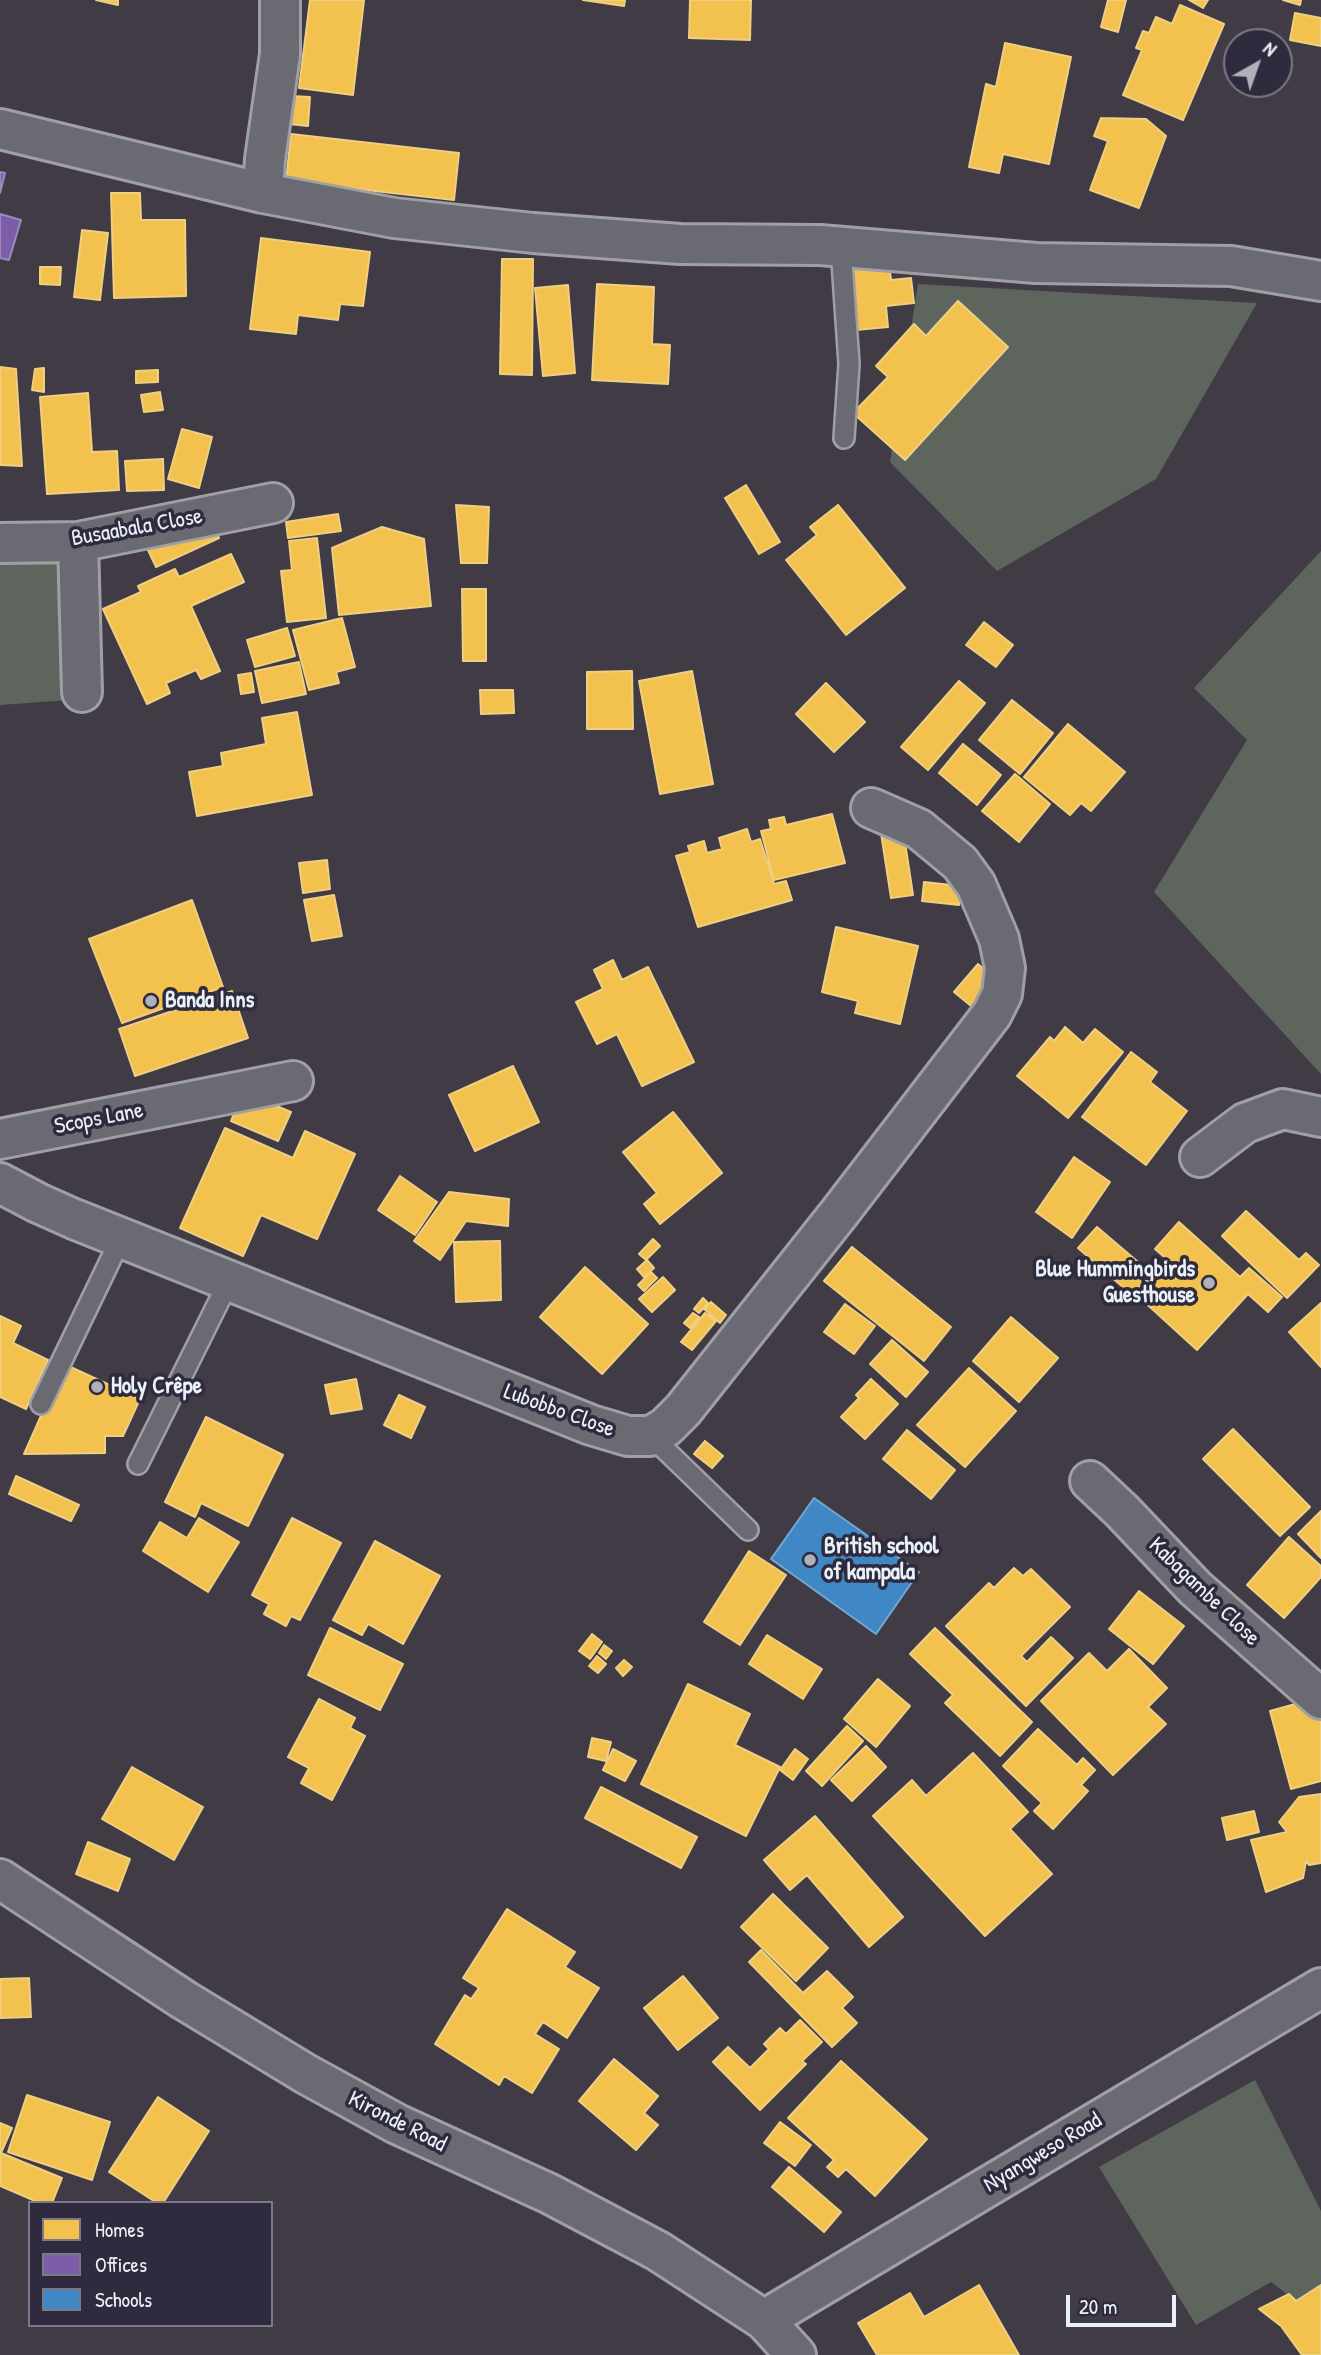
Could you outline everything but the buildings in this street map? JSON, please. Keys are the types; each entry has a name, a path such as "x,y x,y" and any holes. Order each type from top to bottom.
{"street":[{"path":"263,193 265,159 280,54 281,0"},
{"path":"0,129 263,193 394,218 533,233 680,244 841,247 1035,263 1231,266 1321,281"},
{"name":"Busaabala Close","path":"0,543 78,542 273,503"},
{"path":"78,542 82,692"},
{"path":"651,1436 666,1427 683,1410 992,1014 1002,994 1005,968 999,939 976,885 960,863 919,828 872,808"},
{"name":"Scops Lane","path":"0,1139 293,1081"},
{"path":"1200,1157 1245,1123 1283,1110 1321,1117"},
{"name":"Lubobbo Close","path":"0,1182 38,1203 121,1238 591,1425 628,1436 651,1436"},
{"name":"Kabagambe Close","path":"1090,1481 1195,1588 1321,1699"},
{"name":"Kironde Road","path":"0,1879 184,2000 306,2074 397,2124 550,2194 658,2251 764,2320 796,2355"},
{"name":"Nyangweso Road","path":"764,2320 1321,1988"}],"lane":[{"path":"841,247 849,364 844,438"},
{"path":"41,1404 121,1238"},
{"path":"138,1464 229,1281"},
{"path":"651,1436 748,1530"}],"shaded area":[{"path":"918,284 1257,303 1156,479 997,571 890,462"},
{"path":"1321,551 1321,1074 1154,892 1247,740 1194,688"},
{"path":"61,558 69,700 0,705 0,559"},
{"path":"1255,2080 1321,2211 1321,2285 1296,2301 1271,2282 1196,2325 1099,2167"}],"place":[{"name":"Banda Inns","path":"151,1001"},
{"name":"Blue Hummingbirds Guesthouse","path":"1209,1283"},
{"name":"Holy Crêpe","path":"97,1387"},
{"name":"British school of kampala","path":"810,1560"}]}
